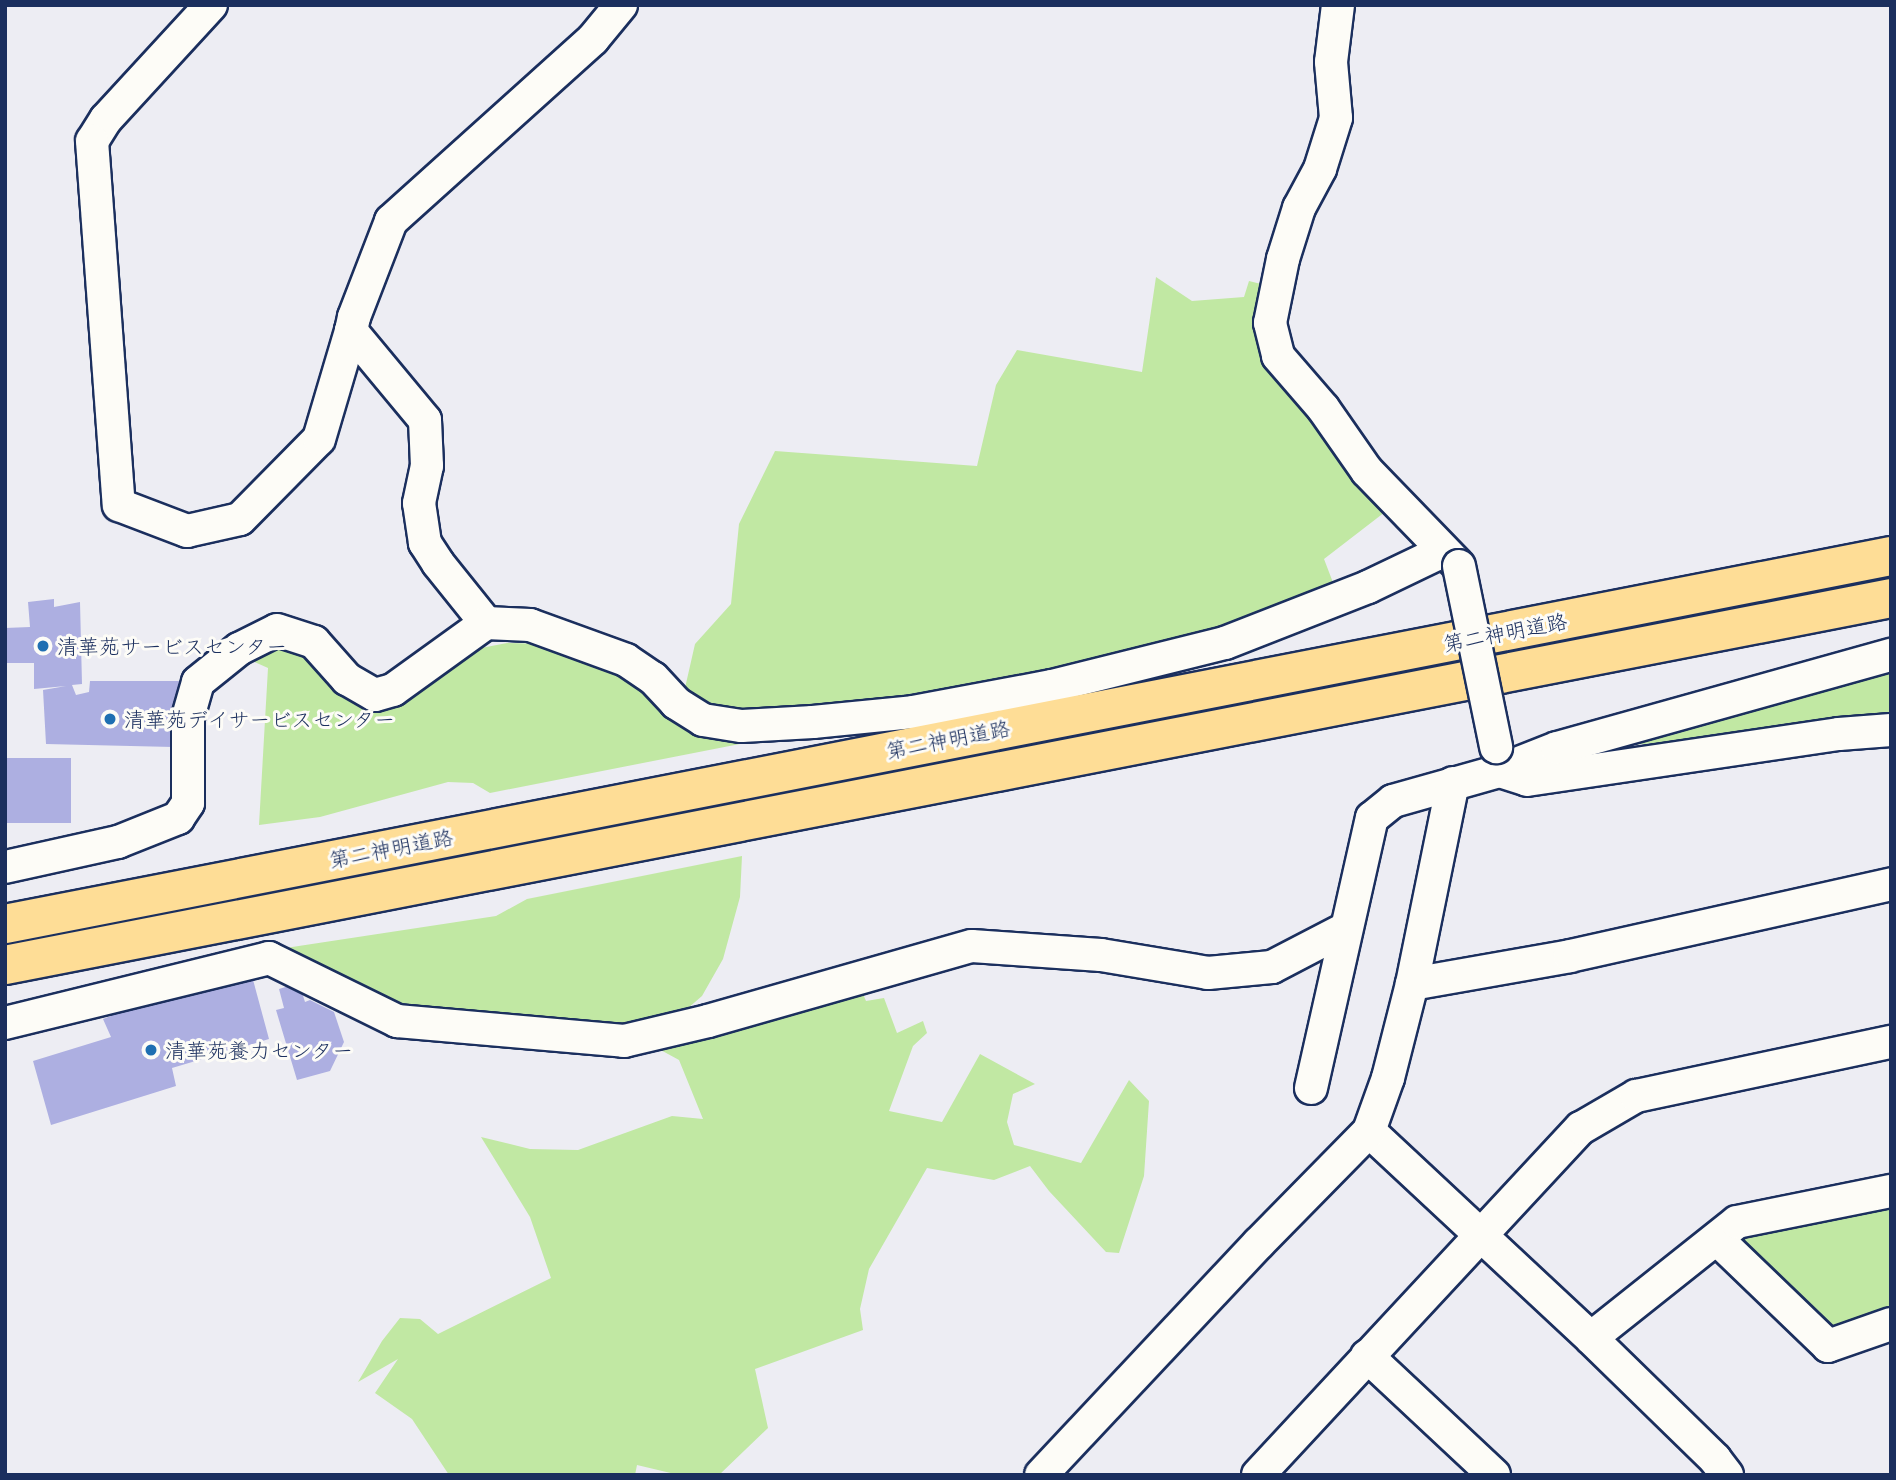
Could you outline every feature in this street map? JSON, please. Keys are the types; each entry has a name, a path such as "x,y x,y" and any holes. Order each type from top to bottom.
{"highway":[{"name":"第二神明道路","path":"5,924 1891,556"},
{"name":"第二神明道路","path":"5,965 1891,598"}],"street":[{"path":"211,5 106,119 92,141 119,505 187,531 240,519 319,439 351,331 391,220 593,39 621,5"},
{"path":"1338,5 1331,62 1336,118 1320,169 1299,208 1283,259 1270,323 1278,356 1323,408 1367,471 1451,558 1497,759 1527,780 1839,734 1891,730"},
{"path":"351,331 425,421 427,466 419,503 425,542 438,563 486,623"},
{"path":"5,867 118,842 178,818 188,803 188,717 198,682 239,649 277,630 314,642 347,679 375,695 393,690 486,623 530,625 626,660 653,678 676,703 703,720 742,726 813,722 913,712 1052,686 1225,643 1451,558"},
{"path":"1311,1088 1372,818 1393,801 1453,783 1497,759 1557,748 1891,655"},
{"path":"1041,1475 1258,1244 1369,1131 1388,1078 1412,984 1453,783"},
{"path":"1412,984 1570,956 1891,884"},
{"path":"5,1023 269,958 397,1021 624,1041 708,1021 972,946 1101,955 1208,973 1272,968 1345,929"},
{"path":"1258,1475 1581,1128 1636,1096 1891,1042"},
{"path":"1369,1131 1591,1338 1715,1459 1727,1475"},
{"path":"1591,1338 1737,1222 1891,1191"},
{"path":"1717,1239 1828,1346 1891,1324"},
{"path":"1367,1356 1489,1473"}],"green space":[{"path":"1156,277 1192,301 1244,297 1249,281 1265,285 1299,399 1385,512 1324,559 1337,593 1181,641 1103,656 1068,676 938,700 736,716 696,702 685,688 695,644 731,604 739,524 775,451 977,466 996,385 1017,350 1142,372"},
{"path":"288,643 311,653 348,698 372,713 399,700 476,649 507,643 546,644 610,664 651,692 694,733 811,730 490,793 473,783 448,782 320,817 259,825 268,668 248,659"},
{"path":"1891,671 1891,717 1836,724 1828,719 1689,741 1613,746"},
{"path":"742,856 740,897 723,959 702,996 680,1015 615,1031 395,1008 279,949 496,916 527,899"},
{"path":"860,987 866,1001 884,998 897,1033 923,1021 927,1033 913,1046 889,1111 942,1122 980,1054 1035,1084 1013,1094 1007,1122 1014,1145 1081,1163 1129,1080 1149,1101 1144,1176 1119,1253 1106,1252 1049,1191 1030,1166 994,1180 927,1168 869,1269 860,1309 863,1330 755,1369 768,1428 719,1475 679,1475 637,1465 635,1475 449,1475 412,1419 375,1393 398,1359 358,1382 382,1341 400,1318 420,1319 438,1334 551,1278 530,1217 481,1137 530,1149 578,1150 672,1116 703,1119 679,1060 657,1048"},
{"path":"1891,1202 1891,1313 1850,1327 1829,1326 1741,1242 1748,1232"}],"building":[{"name":"清華苑デイサービスセンター","path":"54,599 54,607 80,602 82,684 72,685 76,695 89,692 90,681 179,681 173,747 46,744 43,690 66,686 34,689 34,663 5,663 5,628 30,627 28,602"},
{"path":"6,758 71,758 71,823 6,823"},
{"name":"清華苑養力センター","path":"252,976 269,1039 172,1068 176,1086 51,1125 33,1061 111,1037 103,1019 111,1016 106,1004 124,996 130,1010"},
{"path":"299,983 305,1002 310,1000 334,1012 344,1042 330,1071 297,1080 276,1010 284,1008 279,989"}],"place":[{"name":"清華苑サービスセンター","path":"43,646"},
{"name":"清華苑デイサービスセンター","path":"110,719"},
{"name":"清華苑養力センター","path":"151,1050"}]}
